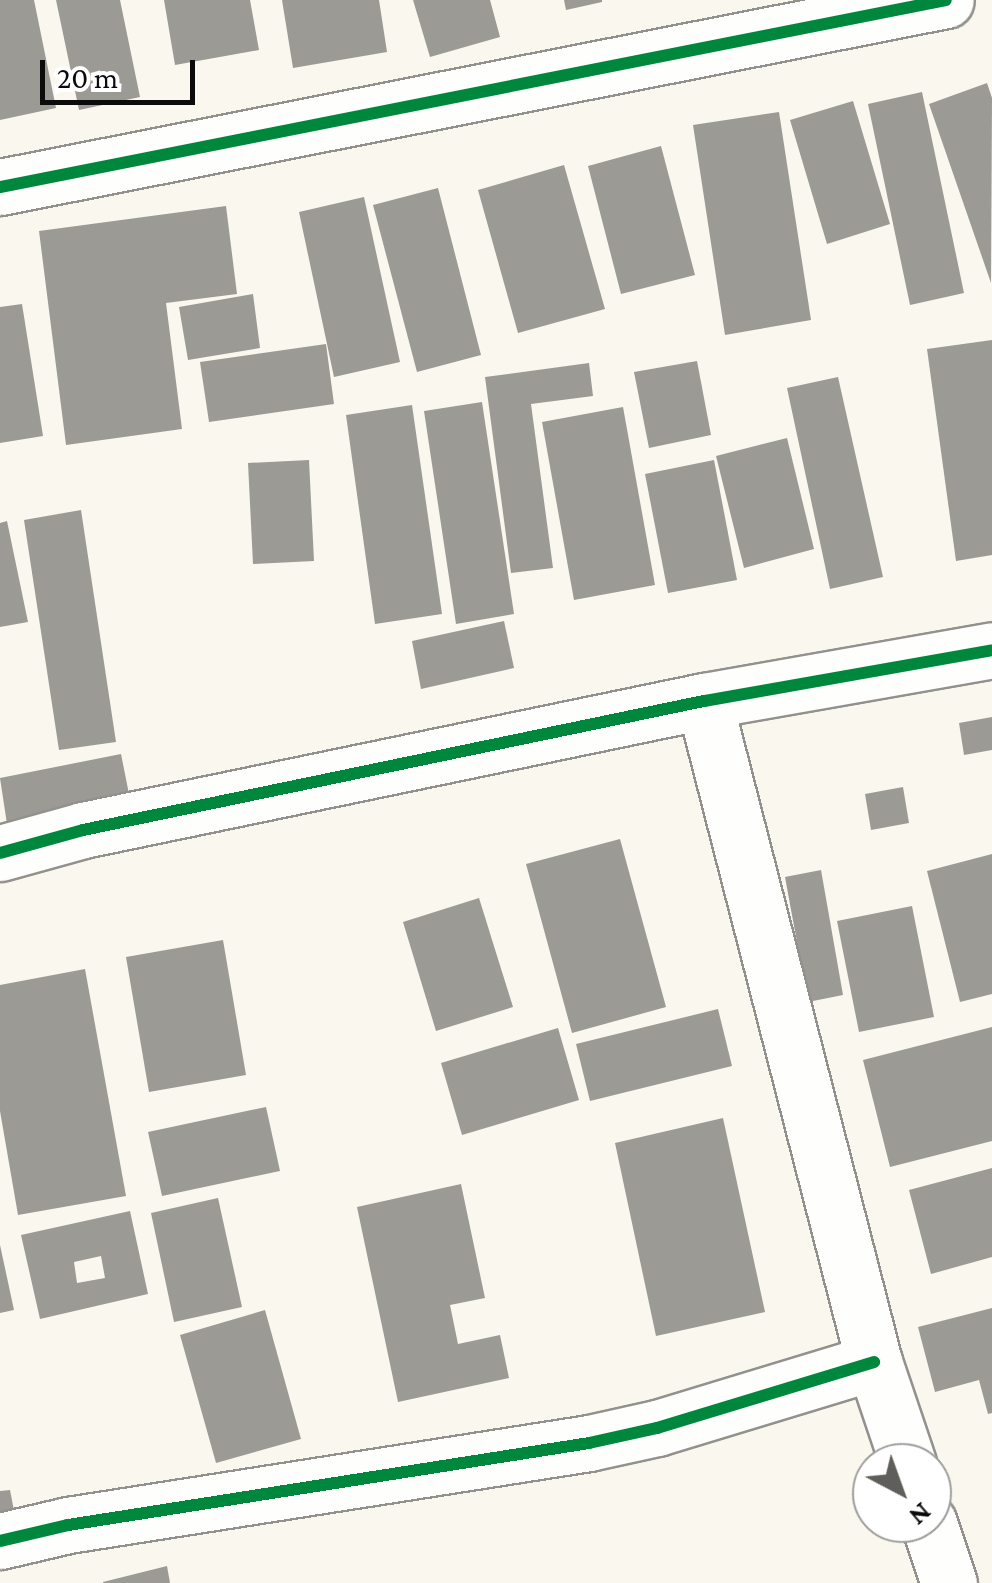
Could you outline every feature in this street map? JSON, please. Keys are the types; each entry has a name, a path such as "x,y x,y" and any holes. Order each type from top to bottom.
{"street":[{"path":"0,187 946,0"},
{"path":"0,853 83,830 704,701 992,650"},
{"path":"704,701 874,1362 901,1443"},
{"path":"0,1541 68,1524 590,1443 657,1428 874,1362"},
{"path":"935,1543 949,1583"}],"building":[{"path":"0,0 34,0 56,108 0,120"},
{"path":"56,0 120,0 140,97 79,110"},
{"path":"164,0 250,0 259,50 175,65"},
{"path":"282,0 379,0 387,52 293,68"},
{"path":"413,0 490,0 500,37 430,57"},
{"path":"564,0 602,0 602,2 566,10"},
{"path":"987,83 992,98 991,283 929,104"},
{"path":"922,92 964,293 910,305 868,104"},
{"path":"853,101 890,224 827,244 790,120"},
{"path":"779,112 811,320 725,335 693,125"},
{"path":"661,146 695,275 621,294 588,166"},
{"path":"564,165 605,309 518,333 478,190"},
{"path":"438,188 481,355 417,372 373,205"},
{"path":"364,197 400,362 334,377 299,212"},
{"path":"226,206 237,294 166,303 182,429 66,445 39,231"},
{"path":"253,294 260,348 188,360 179,307"},
{"path":"22,304 43,436 0,443 0,307"},
{"path":"992,340 992,555 956,561 927,349"},
{"path":"326,344 334,404 209,422 200,362"},
{"path":"697,361 711,435 649,448 634,372"},
{"path":"589,363 593,396 531,404 553,568 511,573 485,377"},
{"path":"838,377 883,577 830,589 787,388"},
{"path":"482,402 514,614 456,624 424,411"},
{"path":"412,405 442,614 375,624 346,415"},
{"path":"623,407 655,585 574,600 542,422"},
{"path":"787,438 814,549 744,568 716,456"},
{"path":"309,460 314,561 253,564 248,463"},
{"path":"714,460 737,580 668,593 645,474"},
{"path":"81,510 116,742 59,750 24,520"},
{"path":"7,521 28,622 0,627 0,523"},
{"path":"504,621 514,668 421,689 412,641"},
{"path":"992,717 992,750 964,755 959,723"},
{"path":"121,754 130,799 7,824 0,778"},
{"path":"903,787 909,823 871,830 865,794"},
{"path":"620,839 666,1007 572,1033 526,864"},
{"path":"992,854 992,994 960,1002 927,871"},
{"path":"821,870 843,995 808,1002 785,877"},
{"path":"479,898 513,1007 436,1031 403,922"},
{"path":"912,906 934,1017 859,1032 837,921"},
{"path":"223,940 246,1075 149,1092 126,957"},
{"path":"85,969 126,1196 18,1215 0,1111 0,985"},
{"path":"718,1009 732,1066 590,1101 576,1044"},
{"path":"992,1027 992,1141 890,1167 863,1060"},
{"path":"558,1028 579,1100 462,1135 441,1063"},
{"path":"266,1107 280,1171 162,1196 148,1132"},
{"path":"723,1118 765,1312 656,1336 615,1143"},
{"path":"992,1168 992,1257 931,1274 909,1190"},
{"path":"461,1184 485,1298 450,1305 458,1344 500,1335 509,1378 398,1402 357,1207"},
{"path":"218,1198 242,1307 174,1322 151,1213"},
{"path":"130,1211 148,1294 40,1319 21,1235","holes":["101,1256 105,1278 77,1283 74,1262"]},
{"path":"0,1245 14,1310 0,1313"},
{"path":"992,1308 992,1413 988,1414 979,1380 935,1392 918,1327"},
{"path":"265,1310 301,1439 216,1463 180,1335"},
{"path":"10,1490 16,1521 0,1524 0,1491"},
{"path":"167,1566 170,1583 103,1583 103,1582"}],"cycle path":[{"path":"0,187 946,0"},
{"path":"0,853 83,830 704,701 992,650"},
{"path":"0,1541 68,1525 589,1443 657,1428 874,1362"}]}
